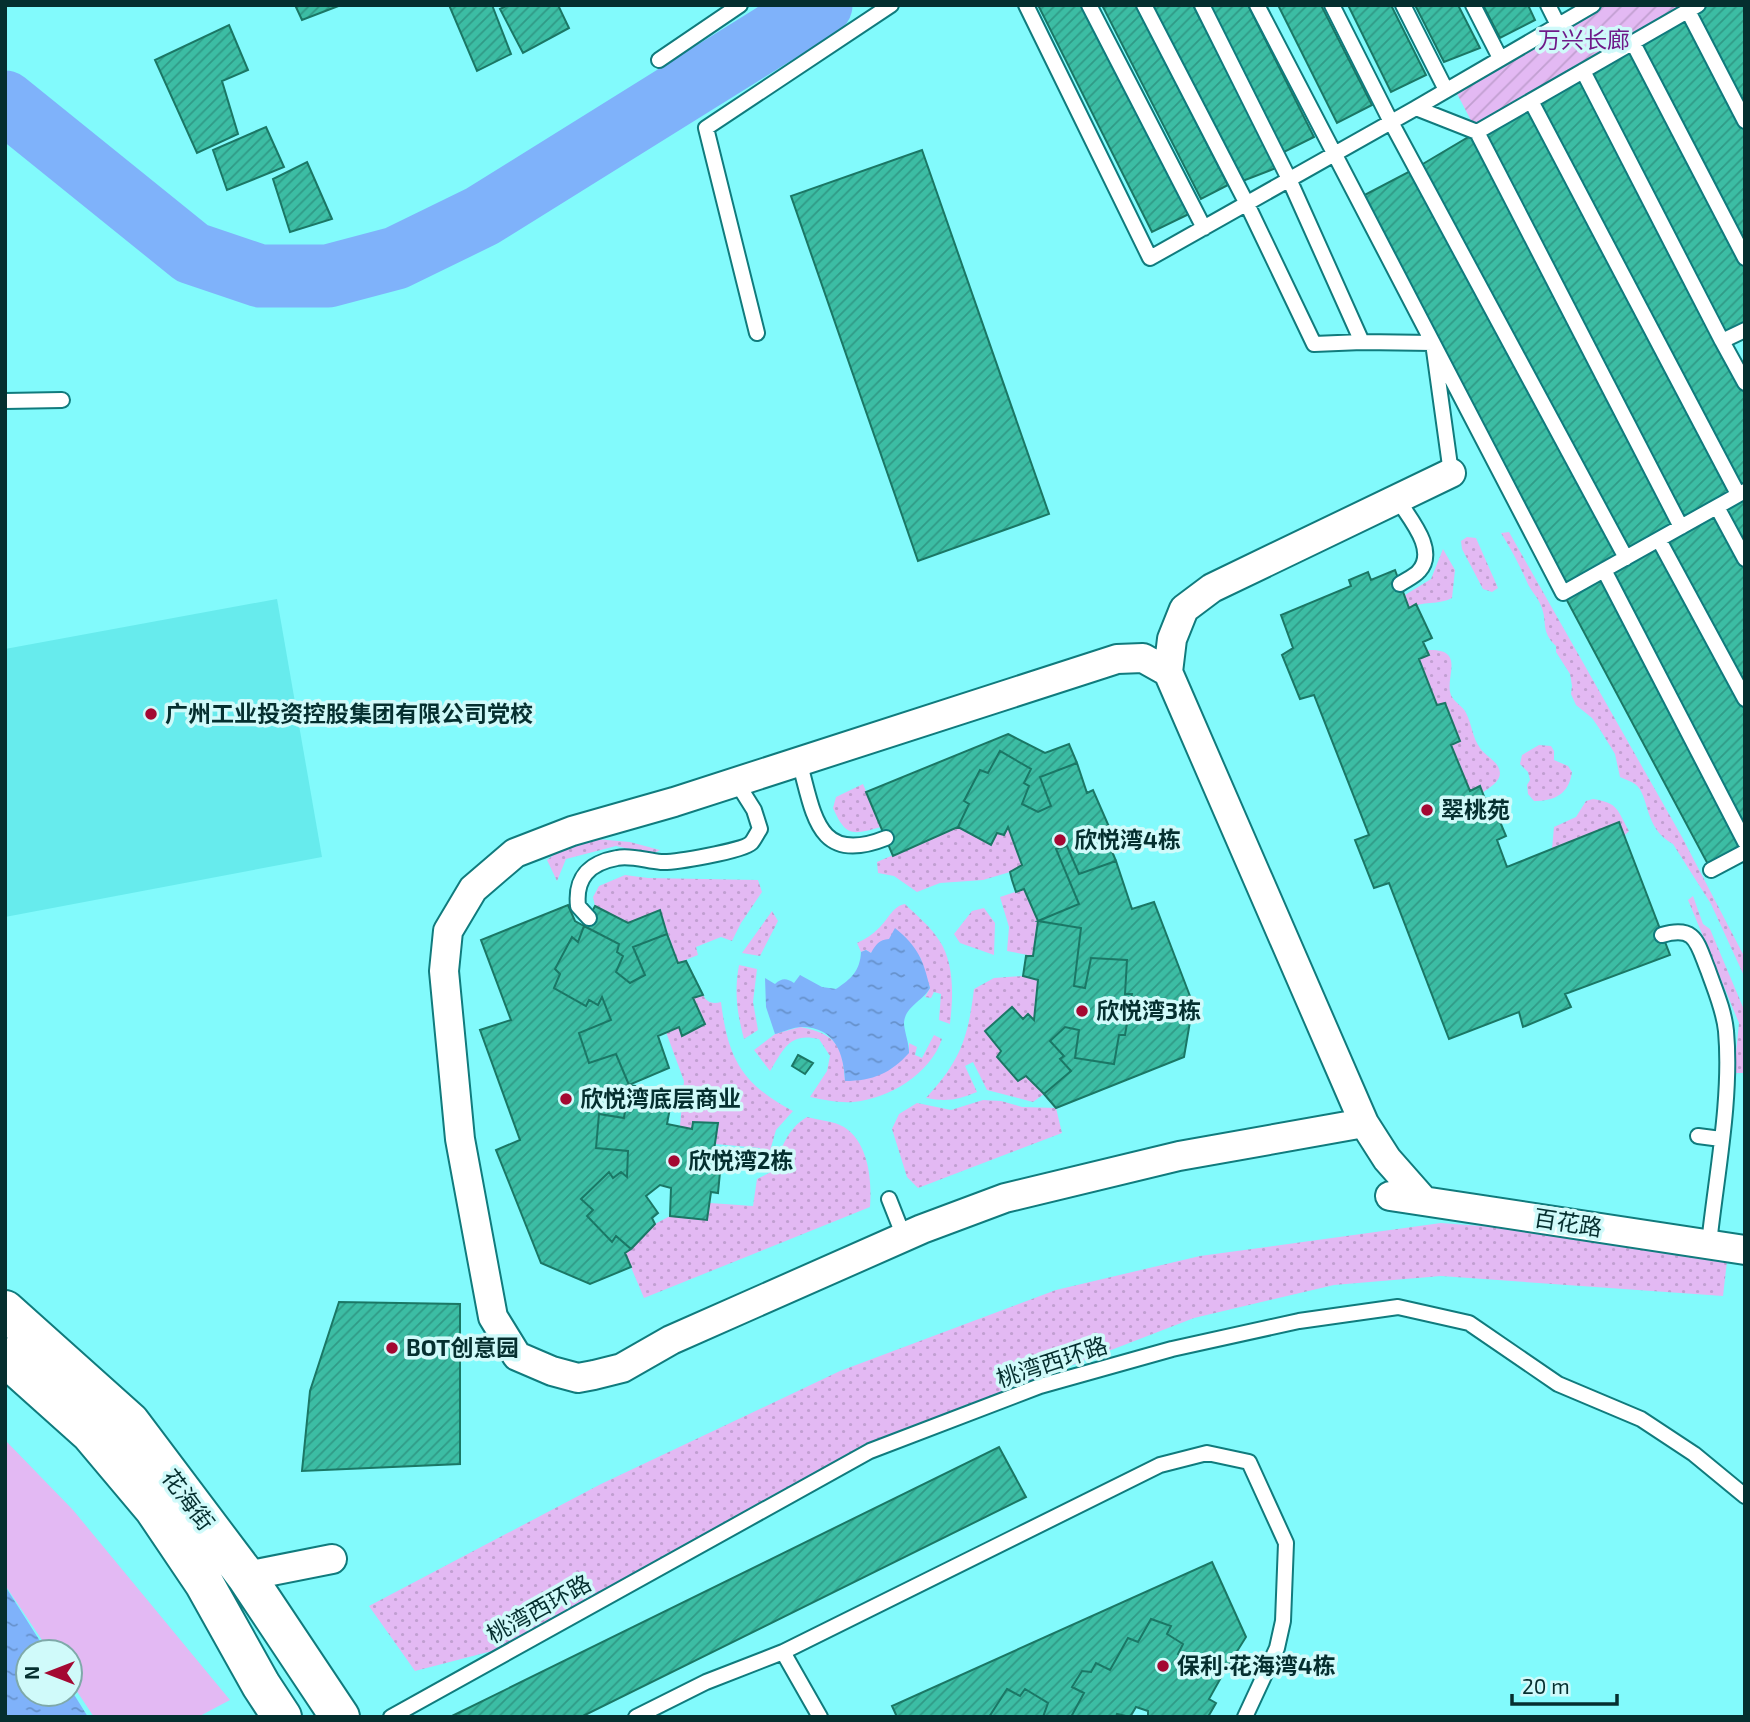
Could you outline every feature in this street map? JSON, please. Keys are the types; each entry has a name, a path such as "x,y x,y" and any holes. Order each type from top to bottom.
{"street":[{"path":"1424,1201 1387,1158 1364,1123 1168,672 1172,639 1184,609 1212,588 1451,473"},
{"path":"1168,672 1143,658 1117,659 737,783 572,831 515,853 472,889 448,931 444,971 460,1139 494,1317 517,1356 552,1371 578,1378 622,1368 671,1340 904,1237 1005,1198 1179,1156 1364,1123"},
{"name":"百花路","path":"1390,1196 1745,1250"},
{"name":"花海街","path":"5,1310 130,1422 246,1576 340,1717"},
{"name":"花海街","path":"5,1357 90,1433 154,1509 204,1583 282,1717"},
{"path":"246,1576 332,1559"}],"lane":[{"path":"659,60 740,5"},
{"path":"757,333 706,128 891,5"},
{"path":"1026,5 1150,258 1593,5"},
{"path":"1089,5 1204,228"},
{"path":"1144,5 1247,204 1314,344 1433,343"},
{"path":"1202,5 1289,179 1362,342"},
{"path":"1257,5 1563,593 1741,492 1531,102"},
{"path":"1332,5 1391,122 1626,558"},
{"path":"1403,5 1446,90"},
{"path":"1473,5 1500,58"},
{"path":"1548,5 1558,25"},
{"path":"1477,132 1693,8 1745,121"},
{"path":"1633,43 1745,258"},
{"path":"1583,71 1745,383"},
{"path":"1416,108 1477,132 1681,527"},
{"path":"1723,341 1745,330"},
{"path":"1433,343 1451,473"},
{"path":"5,401 62,400"},
{"path":"1398,500 1419,532 1426,554 1420,570 1400,584"},
{"path":"1717,507 1745,559"},
{"path":"1659,540 1745,699"},
{"path":"1604,570 1745,842"},
{"path":"799,761 817,826 837,845 853,846 886,838"},
{"path":"589,918 578,906 576,890 583,874 618,857 663,862 728,852 750,844 760,829 754,810 737,783"},
{"path":"1711,870 1745,852"},
{"path":"1662,935 1675,931 1686,932 1696,940 1720,1002 1726,1031 1726,1096 1709,1244"},
{"path":"1698,1136 1721,1139"},
{"path":"889,1199 904,1237"},
{"name":"桃湾西环路","path":"391,1717 870,1451 1040,1386 1172,1349 1299,1321 1398,1307 1469,1323 1558,1384 1641,1419 1694,1454 1745,1496"},
{"path":"636,1717 706,1682 783,1653 1160,1465 1207,1453 1249,1462 1286,1543 1283,1621 1277,1648 1245,1717"},
{"path":"783,1653 820,1717"}],"shaded area":[{"name":"广州工业投资控股集团有限公司党校","path":"277,599 322,857 5,917 5,649"}],"green space":[{"name":"万兴长廊","path":"1592,5 1685,5 1477,132 1453,86"},
{"path":"1509,532 1682,837 1745,958 1745,978 1711,904 1673,844 1663,837 1652,821 1640,789 1620,777 1615,754 1592,718 1576,705 1571,694 1570,674 1548,636 1540,603 1501,533"},
{"path":"1467,537 1476,538 1498,588 1492,592 1483,589 1462,549 1461,541"},
{"path":"1443,549 1455,570 1452,598 1409,608 1405,595 1431,579"},
{"path":"1427,650 1440,651 1447,654 1451,660 1452,697 1465,711 1480,748 1499,769 1498,779 1482,793 1480,787 1470,791 1451,745 1445,703 1437,705 1419,659 1429,655"},
{"path":"1539,745 1551,746 1554,760 1568,766 1572,772 1568,786 1560,795 1548,800 1534,801 1528,794 1528,772 1520,764 1522,755"},
{"path":"863,784 881,827 851,831 842,824 833,808 836,797"},
{"path":"1593,799 1613,805 1629,831 1624,836 1619,822 1552,849 1554,827 1576,817 1586,801"},
{"path":"958,827 991,845 997,833 1008,827 1022,865 1010,872 983,880 940,883 917,892 894,876 878,873 877,862"},
{"path":"596,839 630,842 660,850 653,854 616,846 566,859 557,881 547,860 565,846"},
{"path":"625,875 648,878 758,880 762,892 732,941 721,937 696,947 698,955 678,963 660,910 628,923 595,906 593,897 599,886"},
{"path":"1024,889 1038,921 1033,956 1007,951 1009,927 1000,897"},
{"path":"1693,896 1703,924 1710,929 1745,1012 1744,1073 1734,1073 1739,1023 1688,900"},
{"path":"905,904 939,940 948,959 952,981 950,1024 939,1020 941,994 934,992 931,998 925,997 930,988 920,957 889,939 871,953 866,950 861,952 857,943 872,934 894,910"},
{"path":"984,908 995,923 994,955 960,943 954,934 972,911"},
{"path":"772,911 778,921 760,956 742,953"},
{"path":"739,965 757,969 753,1002 758,1030 744,1039 737,1002"},
{"path":"1023,976 1038,980 1034,1020 1023,1019 1012,1007 985,1032 1001,1051 1018,1081 1026,1076 1044,1094 1033,1102 987,1090 973,1062 965,1066 977,1092 952,1100 926,1098 955,1060 969,1022 974,989 994,978"},
{"path":"703,995 710,1002 721,1002 728,1039 740,1068 761,1091 793,1111 776,1130 769,1154 759,1167 760,1148 715,1144 718,1123 693,1122 692,1129 680,1126 684,1081 666,1032 679,1027 682,1036 705,1025 693,998"},
{"path":"800,1027 822,1033 835,1043 842,1058 845,1081 909,1053 909,1043 917,1047 915,1055 922,1058 934,1035 942,1039 936,1052 918,1074 894,1090 867,1100 837,1102 810,1097 827,1071 830,1056 819,1039 809,1037 794,1040 784,1049 770,1071 754,1050 775,1034"},
{"path":"983,1100 1001,1101 1022,1107 1056,1108 1062,1133 918,1188 907,1177 892,1129 899,1114 917,1103 951,1110"},
{"path":"807,1117 844,1127 859,1143 869,1174 870,1207 644,1298 625,1253 655,1224 670,1216 706,1220 710,1203 753,1206 757,1179 771,1172 789,1135"},
{"path":"1441,1223 1729,1244 1723,1296 1441,1276 1334,1285 1194,1318 997,1394 721,1526 496,1650 415,1671 369,1606 601,1484 840,1371 1056,1290 1200,1256"},
{"path":"5,1440 73,1510 230,1700 198,1717 94,1717 84,1702 84,1638 41,1638 5,1585"}],"water":[{"path":"895,928 918,954 930,988 905,1018 909,1053 881,1074 845,1081 840,1052 830,1037 813,1028 802,1027 775,1034 766,1007 765,978 775,984 784,979 794,983 800,975 822,987 836,989 854,974 861,952 866,950 871,953 878,943 889,939"},
{"path":"5,1586 38,1638 14,1638 14,1708 82,1708 88,1717 5,1717"}],"building":[{"path":"295,5 341,5 302,20"},
{"path":"449,5 492,5 511,54 477,71"},
{"path":"508,5 558,5 569,28 523,53 500,9"},
{"path":"1038,5 1084,5 1189,214 1152,232"},
{"path":"1102,5 1136,5 1228,185 1201,199"},
{"path":"1150,5 1193,5 1276,168 1240,182"},
{"path":"1208,5 1248,5 1314,137 1282,153"},
{"path":"1278,5 1321,5 1372,105 1337,123"},
{"path":"1348,5 1391,5 1426,75 1391,92"},
{"path":"1415,5 1458,5 1480,48 1444,62"},
{"path":"1483,5 1528,5 1535,20 1500,38"},
{"path":"1698,5 1745,5 1745,121 1688,11"},
{"path":"1688,11 1745,121 1745,258 1633,43"},
{"path":"229,25 248,70 222,81 238,134 197,153 155,60"},
{"path":"1633,43 1745,258 1745,330 1722,341 1583,71"},
{"path":"1583,71 1745,382 1745,490 1738,494 1531,101"},
{"path":"1531,101 1738,494 1681,527 1477,132"},
{"path":"266,127 284,167 227,190 213,150"},
{"path":"1477,132 1681,527 1626,558 1416,168"},
{"path":"922,150 1049,514 918,561 791,196"},
{"path":"307,162 332,219 290,232 273,179"},
{"path":"1416,168 1626,558 1563,593 1357,199"},
{"path":"1745,491 1745,559 1717,507"},
{"path":"1717,507 1745,559 1745,699 1659,540"},
{"path":"1659,540 1745,699 1745,842 1604,570"},
{"name":"翠桃苑","path":"1395,570 1409,608 1416,604 1432,638 1423,642 1429,655 1419,659 1437,705 1445,703 1460,741 1451,745 1470,791 1480,786 1485,799 1490,798 1506,836 1497,840 1507,867 1619,822 1670,955 1565,994 1571,1007 1523,1027 1519,1012 1449,1039 1389,883 1374,888 1355,840 1369,835 1314,695 1300,699 1282,655 1293,648 1281,615 1351,586 1349,580 1368,572 1371,580"},
{"path":"1604,570 1745,852 1711,870 1563,593"},
{"path":"1008,734 1045,753 1069,744 1077,763 1040,777 1051,806 1038,812 1022,804 1029,786 1024,783 1031,769 1000,751 988,773 980,770 964,801 969,804 958,827 893,856 866,792"},
{"name":"欣悦湾4栋","path":"1000,751 1031,769 1024,783 1029,786 1022,804 1038,812 1051,806 1040,777 1077,763 1087,793 1093,790 1110,829 1103,830 1116,861 1079,874 1067,846 1056,849 1079,904 1038,921 1024,889 1016,892 1012,880 1010,872 1022,865 1008,827 1004,835 997,833 991,845 958,827 969,804 964,801 980,770 988,773"},
{"path":"1067,846 1079,874 1116,861 1132,909 1154,902 1193,1004 1184,1057 1056,1108 1044,1094 1071,1071 1060,1059 1064,1056 1050,1041 1065,1027 1079,1030 1075,1058 1114,1064 1119,1035 1125,1035 1132,994 1125,994 1127,960 1091,958 1085,988 1074,986 1081,928 1038,921 1079,904 1056,849"},
{"name":"欣悦湾底层商业","path":"568,905 575,921 584,926 578,942 572,937 555,969 560,974 554,988 586,1006 589,1000 598,1005 602,997 611,1020 579,1033 589,1063 616,1054 629,1085 624,1118 599,1114 596,1148 628,1151 627,1177 621,1172 613,1178 609,1172 581,1199 593,1210 587,1216 612,1242 616,1236 631,1249 625,1253 631,1267 590,1284 541,1263 496,1150 520,1140 480,1030 511,1020 481,940"},
{"path":"595,906 628,923 660,910 667,934 633,947 645,975 630,983 616,972 623,956 617,952 619,944 584,926"},
{"name":"欣悦湾3栋","path":"1038,921 1081,928 1074,986 1085,988 1091,958 1127,960 1125,994 1132,994 1125,1035 1119,1035 1114,1064 1075,1058 1079,1030 1065,1027 1050,1041 1064,1056 1060,1059 1071,1071 1044,1094 1026,1076 1018,1081 997,1057 1001,1051 985,1031 1012,1007 1023,1019 1028,1014 1034,1020 1038,980 1023,976 1026,956 1033,956"},
{"path":"584,926 619,944 617,952 623,956 616,972 630,983 645,975 633,947 667,934 678,963 686,961 703,995 693,998 705,1024 682,1036 679,1027 658,1036 669,1068 629,1085 616,1054 589,1063 579,1033 611,1020 602,997 598,1005 589,1000 586,1006 554,988 560,974 555,969 572,937 578,942"},
{"path":"798,1055 813,1063 805,1074 792,1066"},
{"name":"欣悦湾2栋","path":"629,1085 673,1092 667,1124 692,1129 693,1122 718,1123 714,1150 722,1151 718,1193 711,1192 707,1220 670,1216 671,1188 660,1185 646,1196 658,1213 652,1218 655,1224 631,1249 616,1236 612,1242 587,1216 593,1210 581,1199 609,1172 613,1178 621,1172 627,1177 628,1151 596,1148 599,1114 624,1118"},
{"name":"BOT创意园","path":"339,1302 460,1304 460,1464 302,1471 310,1391"},
{"path":"999,1447 1026,1497 581,1717 450,1717"},
{"path":"1212,1562 1246,1637 1224,1672 1197,1656 1193,1662 1178,1654 1183,1644 1167,1634 1171,1626 1151,1619 1138,1642 1128,1638 1110,1670 1096,1663 1091,1672 1082,1671 1072,1687 1084,1693 1071,1717 1043,1717 1048,1703 1025,1689 1020,1696 1007,1689 989,1717 897,1717 892,1706"},
{"name":"保利·花海湾4栋","path":"1151,1619 1171,1626 1167,1634 1183,1644 1178,1654 1193,1662 1197,1656 1224,1672 1209,1699 1216,1703 1208,1717 1148,1717 1148,1711 1136,1707 1130,1717 1117,1714 1116,1717 1071,1717 1084,1693 1072,1687 1082,1671 1091,1672 1096,1663 1110,1670 1128,1638 1138,1642"},
{"path":"1007,1689 1020,1696 1025,1689 1048,1703 1043,1717 989,1717"}],"waterway":[{"path":"5,102 192,253 260,276 328,276 396,258 482,216 821,5"}],"place":[{"name":"广州工业投资控股集团有限公司党校","path":"151,714"},
{"name":"翠桃苑","path":"1427,810"},
{"name":"欣悦湾4栋","path":"1060,840"},
{"name":"欣悦湾3栋","path":"1082,1011"},
{"name":"欣悦湾底层商业","path":"566,1099"},
{"name":"欣悦湾2栋","path":"674,1161"},
{"name":"BOT创意园","path":"392,1348"},
{"name":"保利·花海湾4栋","path":"1163,1666"}]}
